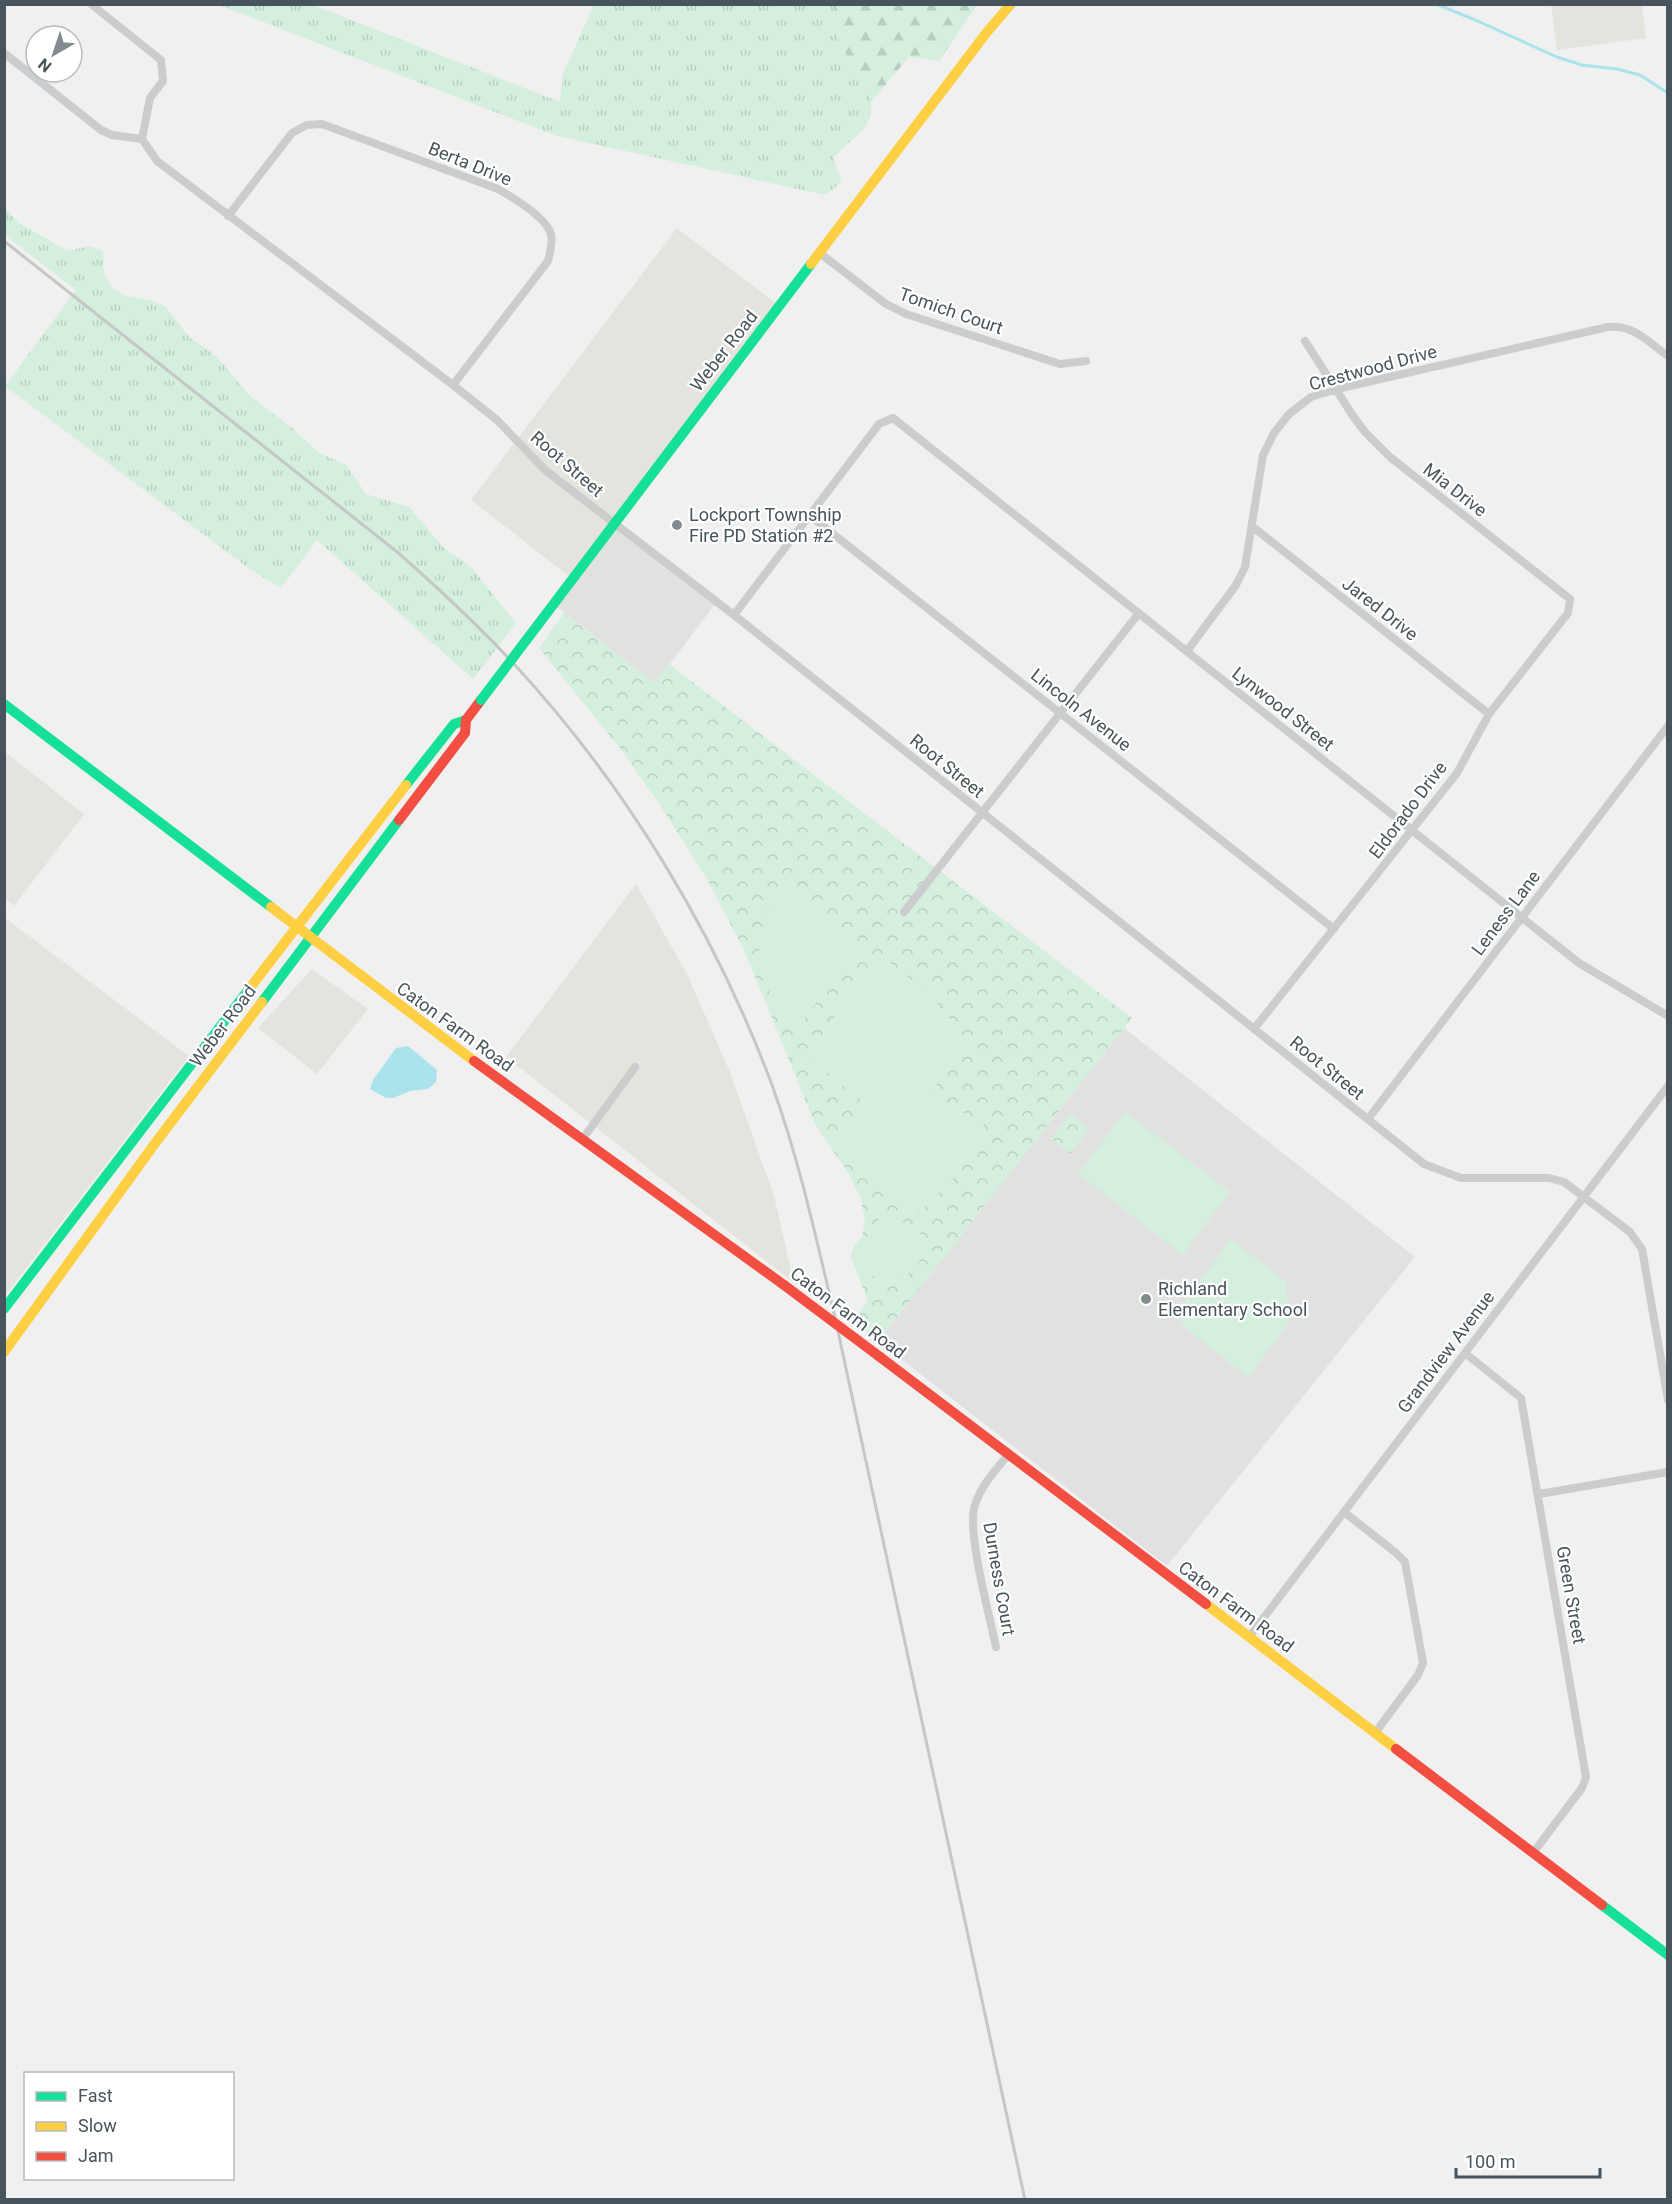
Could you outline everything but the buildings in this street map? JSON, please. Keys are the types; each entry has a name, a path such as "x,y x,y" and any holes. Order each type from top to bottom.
{"main road":[{"name":"Weber Road","path":"4,1352 156,1142 465,732 466,720 614,522 987,32 1011,4"},
{"name":"Caton Farm Road","path":"4,704 310,938 880,1357 1668,1955"},
{"name":"Weber Road","path":"4,1310 454,724 466,720"}],"street":[{"path":"4,54 101,130 112,135 142,139 150,98 164,81 161,60 91,4"},
{"name":"Berta Drive","path":"228,216 292,133 307,125 322,124 498,189 515,199 541,220 551,232 552,242 548,261 453,385"},
{"name":"Root Street","path":"142,139 157,161 453,385 497,420 545,470 734,615 1424,1164 1442,1173 1461,1178 1549,1178 1564,1182 1629,1232 1642,1249 1668,1400"},
{"name":"Tomich Court","path":"820,254 886,304 906,314 1060,364 1086,361"},
{"name":"Crestwood Drive","path":"1187,651 1236,585 1245,567 1263,455 1274,433 1289,414 1311,397 1337,389 1608,327 1621,326 1635,332 1668,356"},
{"name":"Mia Drive","path":"1305,341 1365,432 1390,457 1570,599"},
{"name":"Lynwood Street","path":"809,515 879,424 893,418 1579,963 1668,1016"},
{"path":"734,615 809,515"},
{"name":"Lincoln Avenue","path":"809,515 1334,929"},
{"name":"Jared Drive","path":"1253,527 1489,714"},
{"name":"Eldorado Drive","path":"1254,1029 1457,773 1489,714 1568,613 1570,599"},
{"path":"904,912 1138,613"},
{"name":"Leness Lane","path":"1368,1119 1668,726"},
{"path":"582,1140 635,1067"},
{"name":"Grandview Avenue","path":"1249,1637 1668,1086"},
{"name":"Green Street","path":"1464,1353 1521,1398 1586,1777 1582,1788 1533,1853"},
{"name":"Durness Court","path":"996,1647 972,1531 973,1508 982,1487 1008,1455"},
{"path":"1539,1494 1668,1472"},
{"path":"1344,1512 1406,1562 1423,1663 1418,1675 1375,1733"}],"shaded area":[{"path":"1551,5 1642,5 1646,38 1557,50"},
{"path":"677,228 778,305 570,577 471,500"},
{"path":"614,526 715,604 655,684 556,606"},
{"path":"5,752 84,814 14,906 5,899"},
{"path":"636,884 687,974 730,1072 774,1196 794,1283 506,1057"},
{"path":"4,917 189,1056 5,1296 4,1296"},
{"path":"312,969 368,1009 317,1074 258,1028"},
{"name":"Richland Elementary School","path":"1124,1028 1415,1257 1167,1566 878,1341"}],"green space":[{"path":"833,4 977,5 939,61 909,57 871,102 838,38"},
{"path":"219,5 313,5 560,102 563,74 594,5 833,5 838,38 871,102 871,116 863,130 833,157 842,182 825,195 557,136"},
{"path":"5,208 19,223 68,251 91,246 103,251 104,273 112,287 125,296 150,300 165,306 189,337 215,355 249,395 293,429 319,453 346,465 366,494 409,507 444,548 471,567 516,623 473,679 317,540 281,588 247,567 5,386 76,290 5,235"},
{"path":"564,613 655,683 669,664 1132,1018 878,1341 852,1321 868,1301 851,1257 854,1246 862,1237 865,1221 861,1199 849,1174 815,1124 745,952 707,879 660,805 619,747 539,648"},
{"path":"783,887 855,944 856,952 800,1024 784,1011 772,995 764,978 760,960 760,941 764,922"},
{"path":"890,963 929,993 970,1044 929,1094 984,1124 954,1178 923,1209 914,1210 886,1191 839,1143 862,1100 810,1059 844,1001 876,965"},
{"path":"1125,1112 1230,1192 1183,1255 1078,1174"},
{"path":"1070,1114 1089,1129 1071,1154 1051,1139"},
{"path":"890,1213 934,1243 910,1273 892,1281 871,1275 854,1262 857,1251 882,1214"},
{"path":"1231,1239 1285,1281 1290,1321 1248,1377 1184,1327 1178,1317 1179,1310"}],"water":[{"path":"408,1046 437,1070 436,1082 428,1089 410,1091 393,1098 386,1098 370,1089 373,1080 396,1048"}],"waterway":[{"path":"1436,4 1557,57 1582,65 1617,69 1640,75 1668,93"}],"railway":[{"path":"4,241 396,551 471,620 555,710 593,759 663,862 695,916 749,1028 772,1085 807,1202 836,1322 1025,2200"}],"traffic: fast":[{"path":"537,626 811,264"},
{"path":"481,700 537,626"},
{"path":"4,704 271,907"},
{"path":"406,785 454,724 466,720"},
{"path":"262,1002 399,820"},
{"path":"4,1309 249,989"},
{"path":"1602,1905 1668,1955"}],"traffic: slow":[{"path":"811,264 987,32 1011,4"},
{"path":"249,989 406,785"},
{"path":"271,907 474,1061"},
{"path":"4,1352 156,1142 262,1002"},
{"path":"1206,1604 1396,1749"}],"traffic: jam":[{"path":"399,820 465,733 466,720 481,700"},
{"path":"474,1061 784,1285"},
{"path":"784,1285 880,1357"},
{"path":"880,1357 1206,1604"},
{"path":"1396,1749 1602,1905"}],"place":[{"name":"Lockport Township Fire PD Station #2","path":"677,525"},
{"name":"Richland Elementary School","path":"1146,1299"}]}
